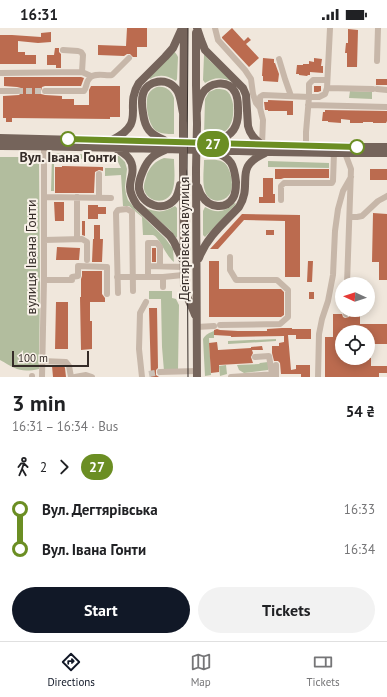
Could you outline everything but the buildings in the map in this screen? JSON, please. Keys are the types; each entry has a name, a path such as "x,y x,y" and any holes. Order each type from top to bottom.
{"main road":[{"name":"Дегтярівська вулиця","path":"183,28 184,287 197,325"},
{"path":"112,144 123,134 133,120 133,97 136,87 173,48 183,28"},
{"name":"Дегтярівська вулиця","path":"196,28 197,374"},
{"path":"196,28 205,50 243,88 246,95 249,130 255,139 262,145"},
{"path":"169,146 151,133 145,126 142,103 143,94 148,86 156,82 163,81 170,84 178,92 183,112"},
{"path":"197,111 201,94 210,85 223,84 229,86 235,92 238,101 238,118 235,128 226,137 209,147"},
{"path":"0,138 209,147 267,152 387,154"},
{"path":"0,146 112,144 124,153 132,163 130,188 133,199 137,205 170,236 175,244 184,268"},
{"path":"209,147 262,145 387,147"},
{"path":"169,146 149,160 139,182 140,194 146,202 156,206 164,206 171,203 178,194 183,168"},
{"path":"196,181 201,196 211,205 222,206 233,198 235,194 235,174 232,163 209,147"},
{"path":"197,262 203,247 211,235 239,207 245,193 246,170 249,164 267,152"}],"street":[{"path":"215,28 218,40 245,70 251,79 256,104 260,108"},
{"path":"262,145 263,126 260,98 263,95 319,97 325,94 327,88 330,28"},
{"path":"377,61 378,28"},
{"path":"62,50 78,50 81,52 83,55 82,72"},
{"path":"0,73 82,72 91,76 112,75 129,58"},
{"path":"279,59 292,96"},
{"path":"45,91 84,91 91,76"},
{"path":"306,146 309,84 313,80 324,80"},
{"path":"327,88 387,90"},
{"path":"0,91 17,91"},
{"path":"308,105 387,107"},
{"path":"44,146 47,140 50,139"},
{"name":"вулиця Івана Гонти","path":"42,377 44,146"},
{"path":"281,200 281,186 284,183 332,183 334,153"},
{"path":"345,153 351,169 348,277"},
{"path":"99,174 100,198"},
{"path":"318,377 319,334 333,276 335,231 338,209 343,191 351,177"},
{"path":"350,217 362,216 378,201 387,196"},
{"path":"44,197 111,198"},
{"path":"77,197 77,239"},
{"path":"118,293 116,213 120,209 130,209 132,212 133,291"},
{"path":"44,240 82,239 87,242 87,260"},
{"path":"148,277 148,243 157,243 160,247 160,266"},
{"path":"148,255 160,255"},
{"path":"197,325 280,324 288,317 288,290 277,280 236,280 230,270 230,257"},
{"path":"44,280 72,280 72,276 78,276 78,266 107,267 107,294"},
{"path":"148,266 184,268"},
{"path":"117,277 163,277 184,268"},
{"path":"163,277 163,287"},
{"path":"146,302 140,313 139,348 142,376 149,374"},
{"path":"255,357 269,356 275,375"},
{"path":"42,361 66,362 69,366 71,377"},
{"path":"275,375 276,365"},
{"path":"160,372 197,374"},
{"path":"75,377 86,375 92,377"},
{"path":"231,377 275,375"}],"green space":[{"path":"174,51 178,57 176,81 169,77 163,76 157,76 150,79 149,78"},
{"path":"204,54 231,81 218,78 205,83 203,80"},
{"path":"157,87 168,89 174,98 174,134 164,134 157,131 150,123 147,101 149,93"},
{"path":"216,89 226,90 231,96 233,104 232,121 228,129 220,134 204,135 205,99 209,92"},
{"path":"350,91 372,92 372,99 349,98"},
{"path":"55,153 119,156 125,162 127,169 125,187 128,200 136,210 165,238 173,249 174,262 155,236 143,235 142,217 129,206 123,206 121,175 105,176 105,168 121,168 117,160 54,158 54,191 51,191 52,155"},
{"path":"0,157 37,157 39,162 39,369 27,371 10,366 0,360"},
{"path":"164,158 174,159 174,184 172,192 166,199 157,201 153,200 146,194 144,185 147,174 152,166"},
{"path":"204,160 221,161 226,164 230,172 232,183 231,192 223,200 219,201 209,198 205,191 203,176"},
{"path":"268,161 329,163 329,168 268,167"},
{"path":"235,203 236,204 205,237 203,235 203,211 205,207 213,211 221,211"},
{"path":"175,206 177,208 176,238 170,230 144,207 152,210 164,211"},
{"path":"149,291 172,291 172,298 176,299 179,305 178,371 164,371 161,299 149,299"},
{"path":"214,331 214,338 209,338 211,375 205,376 203,339 205,336"},
{"path":"276,339 276,341 228,344 228,341"},
{"path":"268,362 268,370 244,373 239,370 237,365 259,364"},
{"path":"226,365 227,374 220,376 219,366"}],"tunnel":[{"path":"17,91 45,91"},
{"path":"149,374 160,372"}],"tram line":[{"path":"188,28 188,377"}],"bus line":[{"name":"27","path":"68,139 357,147"}],"place":[{"name":"Вул. Івана Гонти","path":"68,139"}]}
